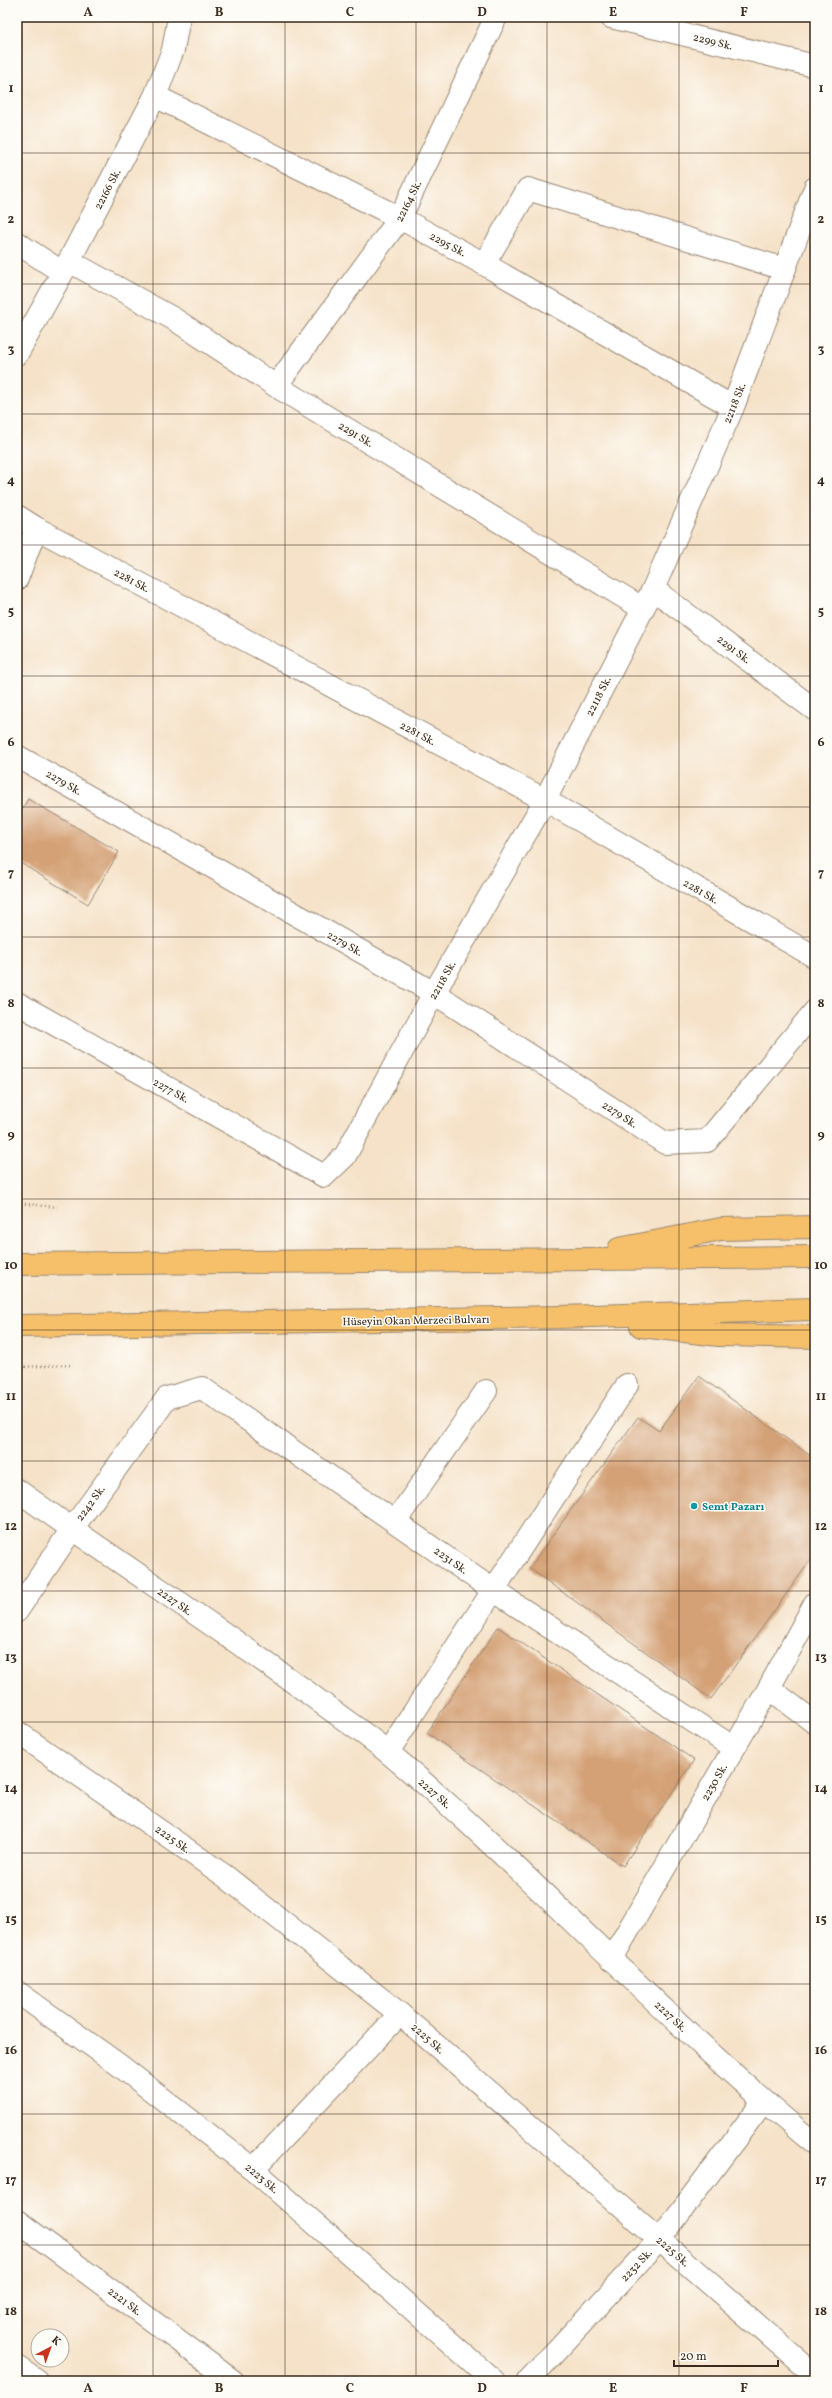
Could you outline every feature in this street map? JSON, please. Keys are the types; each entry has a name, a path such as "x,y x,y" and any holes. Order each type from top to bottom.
{"main road":[{"path":"565,1260 721,1229 815,1227"},
{"path":"17,1264 815,1257"},
{"name":"Hüseyin Okan Merzeci Bulvarı","path":"17,1326 560,1317 815,1309"},
{"path":"560,1317 719,1335 815,1337"}],"street":[{"name":"22166 Sk.","path":"17,354 66,266 155,96 173,50 179,17"},
{"name":"22164 Sk.","path":"276,386 400,218 496,17"},
{"name":"2299 Sk.","path":"611,17 815,66"},
{"name":"2295 Sk.","path":"155,96 400,218 484,264 733,407"},
{"name":"22118 Sk.","path":"324,1176 345,1156 434,993 545,800 653,588 733,407 815,188"},
{"path":"484,264 528,189 784,269"},
{"name":"2291 Sk.","path":"17,243 174,319 276,386 642,608"},
{"name":"2281 Sk.","path":"17,516 36,528 545,800 815,957"},
{"path":"17,579 36,528"},
{"name":"2291 Sk.","path":"653,588 815,710"},
{"name":"2279 Sk.","path":"17,756 434,993 665,1143 707,1141 815,1011"},
{"name":"2277 Sk.","path":"17,1004 324,1176"},
{"path":"388,1752 627,1385"},
{"name":"2231 Sk.","path":"167,1398 202,1388 493,1590 734,1748"},
{"path":"395,1522 486,1391"},
{"name":"2242 Sk.","path":"17,1611 72,1529 167,1398"},
{"name":"2227 Sk.","path":"17,1490 270,1665 388,1752 485,1837 611,1960 763,2102 815,2144"},
{"name":"2230 Sk.","path":"611,1960 769,1688 815,1603"},
{"path":"769,1688 815,1723"},
{"name":"2225 Sk.","path":"17,1732 225,1876 400,2014 815,2375"},
{"name":"2223 Sk.","path":"17,1992 119,2065 253,2169 494,2381"},
{"path":"253,2169 400,2014"},
{"name":"2232 Sk.","path":"528,2381 660,2239 763,2102"},
{"name":"2221 Sk.","path":"17,2221 233,2381"},
{"path":"17,2367 37,2381"}],"path":[{"path":"17,1203 57,1207"},
{"path":"17,1367 70,1365"}],"building":[{"path":"28,799 119,852 88,904 17,861 17,818"},
{"name":"Semt Pazarı","path":"699,1376 815,1459 815,1554 711,1699 529,1568 638,1417 659,1431"},
{"path":"498,1627 694,1760 623,1866 427,1733"}],"place":[{"name":"Semt Pazarı","path":"694,1506"}]}
